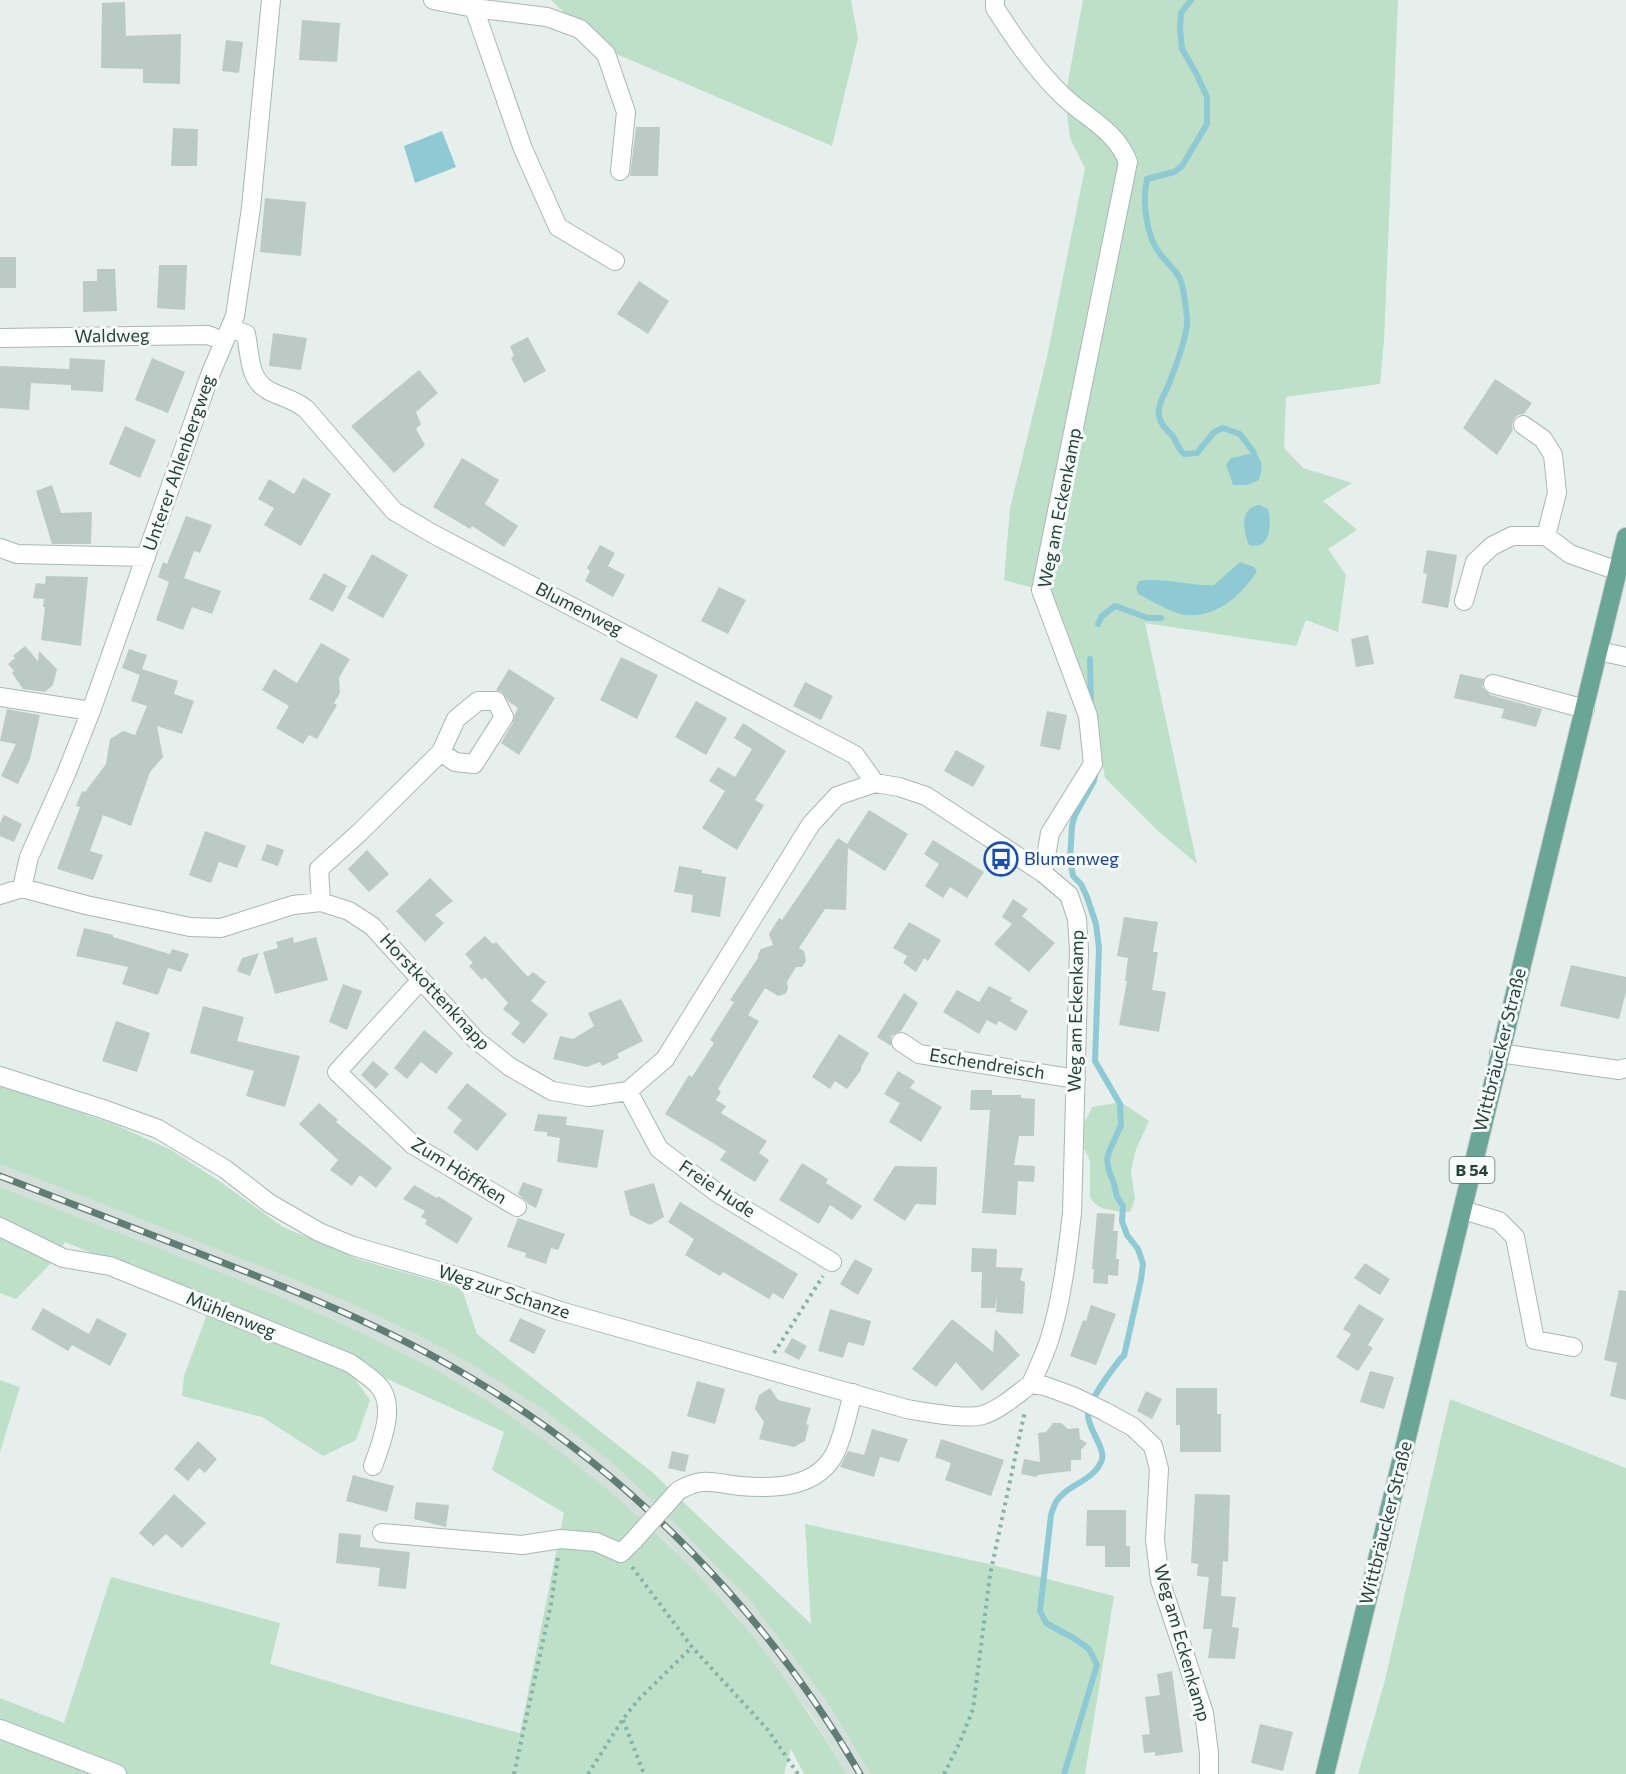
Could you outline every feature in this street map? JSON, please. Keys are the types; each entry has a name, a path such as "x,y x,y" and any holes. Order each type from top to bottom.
{"main road":[{"name":"Wittbräucker Straße","path":"1325,1774 1626,537"}],"street":[{"name":"Unterer Ahlenbergweg","path":"22,888 28,857 66,774 91,711 227,334 238,297 251,208 271,0"},
{"path":"433,0 474,8 547,17 580,29 606,54 626,112 620,171"},
{"name":"Weg am Eckenkamp","path":"995,0 995,8 1037,68 1065,98 1110,134 1122,147 1128,162 1041,590 1088,716 1093,764 1050,833 1043,873 1069,895 1077,919 1079,950 1076,1079 1072,1213 1068,1254 1048,1341 1031,1384 1045,1386 1075,1397 1104,1411 1133,1427 1153,1446 1159,1469 1155,1540 1160,1580 1204,1713 1209,1774"},
{"path":"474,8 523,149 558,227 615,261"},
{"name":"Waldweg","path":"0,338 227,334"},
{"name":"Blumenweg","path":"227,334 246,334 254,378 260,386 274,394 295,400 306,409 394,511 433,534 855,755 875,783"},
{"path":"1523,426 1543,439 1553,454 1557,493 1546,536"},
{"path":"1464,601 1475,562 1492,546 1512,536 1546,536 1570,555 1618,571"},
{"path":"0,548 17,554 146,557"},
{"path":"1599,651 1626,657"},
{"path":"1493,684 1585,709"},
{"path":"0,697 91,711"},
{"path":"321,902 319,869 441,752"},
{"path":"628,1091 665,1059 811,824 837,796 875,783 899,787 926,796 1043,873"},
{"path":"0,895 22,888"},
{"name":"Horstkottenknapp","path":"22,888 86,905 179,925 221,928 293,905 321,902 349,911 372,926 476,1040 510,1067 552,1091 589,1097 628,1091"},
{"name":"Zum Höffken","path":"421,980 336,1072 413,1145 517,1207"},
{"name":"Eschendreisch","path":"901,1042 919,1054 1076,1079"},
{"path":"1499,1053 1619,1070 1626,1068"},
{"name":"Weg zur Schanze","path":"0,1076 158,1129 225,1169 269,1203 319,1232 353,1246 473,1281 560,1311 853,1394 942,1415 981,1415 1009,1401 1031,1384"},
{"name":"Freie Hude","path":"628,1091 659,1149 719,1194 832,1262"},
{"path":"1463,1210 1499,1221 1515,1236 1535,1340 1573,1347"},
{"name":"Mühlenweg","path":"0,1227 63,1258 110,1266 350,1363 379,1385 384,1396 387,1413 384,1435 373,1466"},
{"path":"382,1533 522,1545 561,1539 628,1546 678,1491 693,1483 708,1481 741,1486 780,1486 799,1484 816,1477 827,1466 836,1451 853,1394"},
{"path":"0,1729 117,1774"}],"path":[{"path":"764,1369 832,1262"},
{"path":"944,1774 973,1709 990,1575 1031,1384"},
{"path":"514,1774 551,1604 561,1539"},
{"path":"628,1546 692,1647 768,1730 798,1774"},
{"path":"588,1774 622,1719 692,1647"},
{"path":"622,1719 644,1774"}],"shaded area":[{"path":"0,1164 298,1281 363,1309 471,1364 545,1411 617,1467 750,1601 825,1699 871,1774 847,1774 809,1712 735,1614 666,1541 602,1486 531,1430 461,1385 408,1355 355,1330 290,1301 0,1187"}],"green space":[{"path":"551,0 851,0 858,38 832,146 600,47"},
{"path":"1083,0 1398,0 1384,341 1380,384 1286,397 1284,448 1303,468 1352,483 1323,501 1357,530 1328,549 1346,575 1338,632 1306,620 1296,646 1145,623 1197,864 1157,830 1105,778 1093,708 1041,590 1004,580 1010,508 1047,357 1085,168 1070,138 1065,98"},
{"path":"0,1085 114,1124 171,1150 283,1227 361,1260 462,1289 477,1334 652,1472 811,1624 805,1524 985,1563 1114,1596 1085,1774 871,1774 825,1699 750,1601 617,1467 545,1411 471,1364 418,1335 298,1281 0,1164"},
{"path":"1121,1102 1149,1121 1136,1149 1131,1171 1135,1199 1130,1212 1102,1208 1093,1202 1090,1197 1090,1161 1084,1148 1084,1124 1092,1107"},
{"path":"0,1187 205,1266 357,1331 452,1379 540,1437 624,1503 700,1576 780,1672 847,1774 804,1774 791,1749 784,1774 0,1774 0,1698 64,1723 111,1577 280,1623 270,1664 392,1700 520,1733 564,1513 492,1470 504,1432 286,1334 65,1242 55,1259 16,1299 0,1293"},
{"path":"207,1314 347,1368 370,1400 356,1440 323,1456 262,1417 182,1396 184,1376"},
{"path":"0,1380 20,1387 0,1452"},
{"path":"1450,1399 1626,1468 1626,1774 1358,1774 1385,1680"}],"water":[{"path":"442,131 456,167 415,183 404,146"},
{"path":"1254,453 1261,462 1259,480 1247,485 1233,485 1226,465 1231,458"},
{"path":"1260,505 1268,509 1270,528 1262,544 1249,545 1244,520 1249,510"},
{"path":"1240,562 1254,567 1257,571 1236,596 1208,613 1185,615 1174,612 1138,594 1136,587 1139,581 1148,580 1214,585"}],"building":[{"path":"125,2 126,36 181,34 180,84 143,83 143,69 101,68 102,3"},
{"path":"302,20 340,23 337,62 299,60"},
{"path":"226,40 243,42 239,73 222,71"},
{"path":"636,127 660,127 658,176 630,176"},
{"path":"173,128 198,129 197,166 171,166"},
{"path":"265,198 306,202 301,256 260,252"},
{"path":"0,257 16,257 16,288 0,288"},
{"path":"159,265 187,265 185,310 157,308"},
{"path":"97,269 115,269 117,311 83,312 83,281 97,281"},
{"path":"639,281 669,301 648,334 617,314"},
{"path":"273,333 307,338 301,370 269,366"},
{"path":"528,337 546,371 524,383 511,358 514,356 510,346"},
{"path":"70,358 105,360 103,392 71,390 71,385 31,383 29,410 0,408 0,366 69,369"},
{"path":"152,358 185,372 168,413 135,400"},
{"path":"419,370 438,393 416,412 421,424 416,429 425,445 394,473 351,426"},
{"path":"1495,379 1532,403 1524,414 1514,419 1513,430 1497,455 1463,428"},
{"path":"125,426 156,440 140,478 109,464"},
{"path":"462,458 499,480 485,504 518,526 504,547 472,526 470,529 433,507"},
{"path":"303,478 331,494 301,546 264,525 274,508 258,499 269,479 294,494"},
{"path":"52,485 61,513 92,512 91,544 52,544 36,491"},
{"path":"186,516 212,525 200,553 194,551 184,578 221,591 212,614 192,607 183,630 156,620 169,582 158,577 163,562 167,564"},
{"path":"600,545 615,553 608,566 625,575 613,597 585,581 590,571 587,568"},
{"path":"1427,550 1457,555 1448,608 1422,603 1427,574 1423,573"},
{"path":"372,554 408,575 383,618 347,598"},
{"path":"324,573 347,586 333,612 309,599"},
{"path":"46,576 88,577 81,646 41,640 44,599 33,598 36,583 45,584"},
{"path":"719,587 746,600 728,634 701,621"},
{"path":"1368,635 1374,664 1356,667 1351,639"},
{"path":"321,643 350,659 339,678 340,693 334,703 337,705 317,739 309,735 303,744 276,728 289,706 262,690 274,669 297,683"},
{"path":"25,646 38,661 39,651 57,669 53,685 45,692 23,689 8,664 15,658 13,656"},
{"path":"129,649 147,655 140,675 122,668"},
{"path":"621,657 658,675 637,719 600,700"},
{"path":"142,669 178,681 174,694 194,701 182,734 157,726 163,757 150,772 131,826 103,815 90,851 103,855 93,880 57,869 80,807 76,806 82,791 85,792 106,764 110,739 123,731 135,735 147,706 131,701"},
{"path":"509,669 555,698 519,755 501,743 513,723 518,708 509,702 502,692 496,690"},
{"path":"1460,674 1484,679 1482,687 1490,695 1542,709 1536,727 1501,718 1504,709 1454,698"},
{"path":"805,682 833,696 821,720 793,706"},
{"path":"696,701 727,718 706,755 675,737"},
{"path":"7,709 40,715 30,759 18,784 1,776 16,744 0,741"},
{"path":"1047,711 1067,715 1060,750 1040,746"},
{"path":"743,723 786,751 755,800 764,805 737,850 702,828 725,791 709,781 718,767 735,777 752,749 734,738"},
{"path":"956,750 985,766 973,787 944,771"},
{"path":"869,810 908,834 885,871 848,848 846,910 825,909 799,948 804,951 806,961 802,967 796,967 787,982 788,989 785,994 778,996 765,988 748,1015 759,1021 718,1089 721,1092 716,1100 726,1106 721,1113 767,1141 759,1153 769,1160 755,1182 720,1160 726,1151 665,1114 689,1075 692,1077 714,1043 710,1040 734,1002 730,1000 758,958 761,949 773,945 769,934 779,918 782,920 838,838 847,844"},
{"path":"4,815 22,824 14,842 0,836 0,823"},
{"path":"205,831 246,846 237,868 219,862 211,883 189,875"},
{"path":"933,840 984,872 967,898 950,887 943,898 925,886 939,864 924,854"},
{"path":"267,844 284,850 278,866 261,860"},
{"path":"367,850 389,874 369,892 348,869"},
{"path":"679,866 726,877 720,917 691,912 693,895 674,892"},
{"path":"430,878 453,901 435,915 444,923 425,942 396,911"},
{"path":"1013,899 1028,909 1022,916 1055,943 1029,972 994,944 1012,924 1002,917"},
{"path":"1124,917 1158,922 1153,952 1158,952 1152,990 1166,992 1159,1032 1119,1025 1127,981 1125,981 1128,958 1117,956"},
{"path":"909,922 941,940 928,961 924,958 916,972 903,963 907,956 893,948"},
{"path":"84,928 170,954 172,949 189,954 181,972 168,968 158,995 122,984 128,967 76,956"},
{"path":"485,936 493,944 496,942 528,977 533,972 546,982 531,1001 548,1014 524,1044 511,1034 520,1023 503,1009 508,1003 485,977 482,980 469,966 473,963 465,954"},
{"path":"293,937 294,943 316,937 328,980 275,994 263,952 278,948 276,942"},
{"path":"259,953 250,976 237,971 242,958"},
{"path":"1571,965 1626,977 1626,992 1619,1019 1560,1006"},
{"path":"343,984 362,991 347,1030 329,1022"},
{"path":"989,986 1012,998 1010,1001 1028,1011 1016,1031 999,1021 996,1025 987,1020 979,1034 943,1012 957,990 979,1002"},
{"path":"904,993 918,1003 901,1031 891,1036 891,1046 877,1037"},
{"path":"621,999 643,1041 617,1054 619,1058 602,1066 600,1062 587,1067 553,1059 560,1036 573,1039 594,1026 588,1013"},
{"path":"203,1006 244,1017 237,1041 300,1056 285,1107 246,1096 254,1071 190,1053"},
{"path":"116,1021 150,1033 137,1072 102,1061"},
{"path":"424,1030 453,1053 436,1074 421,1062 407,1079 394,1068"},
{"path":"839,1034 869,1053 861,1070 847,1089 835,1081 830,1089 812,1077"},
{"path":"373,1061 389,1074 376,1089 361,1075"},
{"path":"898,1071 915,1081 910,1088 942,1107 921,1142 889,1122 900,1103 884,1094"},
{"path":"467,1083 507,1114 477,1151 453,1132 462,1120 447,1108"},
{"path":"971,1090 992,1090 992,1095 1021,1095 1021,1098 1035,1099 1034,1136 1019,1136 1014,1165 1035,1166 1034,1182 1018,1181 1016,1215 982,1213 990,1110 970,1110"},
{"path":"319,1103 338,1120 336,1122 392,1168 376,1188 360,1175 352,1186 330,1170 338,1160 299,1124"},
{"path":"538,1114 567,1117 566,1125 604,1130 597,1168 557,1162 560,1138 547,1136 547,1132 534,1131"},
{"path":"802,1163 828,1179 826,1183 862,1206 852,1220 830,1205 819,1224 779,1200"},
{"path":"895,1166 937,1167 936,1205 916,1204 905,1221 873,1200"},
{"path":"523,1182 543,1189 536,1208 518,1194"},
{"path":"654,1183 664,1217 650,1225 630,1215 624,1191"},
{"path":"414,1185 437,1198 438,1196 473,1218 457,1244 425,1224 427,1220 421,1217 425,1211 403,1199"},
{"path":"680,1202 798,1274 783,1299 773,1293 769,1299 723,1272 720,1276 685,1255 694,1239 668,1222"},
{"path":"1097,1213 1115,1214 1113,1231 1118,1231 1116,1259 1119,1259 1118,1276 1108,1275 1108,1284 1093,1283"},
{"path":"518,1218 565,1234 558,1250 551,1248 546,1264 525,1257 526,1253 507,1247"},
{"path":"972,1248 997,1249 996,1267 1023,1268 1020,1280 1025,1282 1023,1314 996,1312 997,1295 995,1308 981,1308 982,1272 971,1272"},
{"path":"855,1259 873,1269 858,1295 840,1284"},
{"path":"1365,1263 1390,1279 1380,1295 1354,1278"},
{"path":"1619,1290 1626,1291 1626,1400 1610,1396 1617,1363 1604,1360"},
{"path":"1359,1304 1384,1319 1368,1345 1373,1348 1358,1371 1336,1357 1351,1334 1343,1329"},
{"path":"1091,1305 1116,1314 1096,1365 1070,1356"},
{"path":"43,1308 89,1334 97,1318 127,1334 110,1366 72,1345 68,1351 31,1329"},
{"path":"830,1309 871,1321 864,1346 848,1342 843,1358 818,1351"},
{"path":"520,1318 546,1330 534,1354 509,1341"},
{"path":"952,1319 993,1352 995,1329 1020,1355 982,1391 956,1362 936,1387 912,1369"},
{"path":"792,1338 807,1346 799,1360 784,1352"},
{"path":"1370,1371 1394,1377 1384,1409 1360,1402"},
{"path":"697,1381 725,1389 715,1424 687,1416"},
{"path":"770,1388 778,1400 811,1408 806,1424 809,1425 805,1441 794,1447 759,1439 764,1422 755,1409 759,1395"},
{"path":"1176,1388 1217,1388 1217,1414 1221,1414 1221,1452 1180,1452 1180,1425 1176,1425"},
{"path":"1146,1391 1162,1399 1152,1419 1137,1411"},
{"path":"1053,1423 1061,1423 1068,1429 1079,1428 1080,1439 1087,1443 1081,1450 1081,1460 1071,1460 1071,1471 1037,1475 1037,1477 1021,1474 1024,1459 1040,1462 1038,1433 1046,1432"},
{"path":"872,1429 908,1439 899,1462 880,1457 874,1477 840,1467 848,1451 864,1455"},
{"path":"941,1439 1004,1460 991,1496 945,1480 951,1463 935,1457"},
{"path":"198,1441 217,1459 205,1473 199,1468 188,1481 174,1469"},
{"path":"672,1451 689,1455 685,1472 668,1468"},
{"path":"353,1475 394,1486 387,1512 346,1501"},
{"path":"174,1494 206,1523 182,1548 166,1534 153,1546 139,1533"},
{"path":"1195,1494 1230,1495 1228,1562 1223,1561 1221,1596 1236,1597 1232,1627 1239,1628 1235,1659 1208,1658 1212,1629 1203,1629 1209,1577 1197,1576 1198,1564 1191,1563"},
{"path":"416,1502 449,1505 446,1527 414,1519"},
{"path":"1087,1510 1126,1510 1126,1546 1130,1546 1130,1567 1105,1567 1105,1546 1086,1546"},
{"path":"339,1533 361,1535 360,1547 410,1552 406,1589 378,1586 380,1568 336,1563"},
{"path":"1172,1671 1183,1752 1155,1756 1155,1752 1144,1753 1142,1735 1150,1734 1145,1697 1160,1695 1157,1674"},
{"path":"1260,1724 1293,1732 1283,1771 1251,1763"}],"waterway":[{"path":"1191,0 1181,13 1182,49 1207,97 1207,124 1182,166 1174,172 1147,179 1146,188 1145,208 1151,238 1155,247 1180,279 1187,316 1183,344 1160,404 1159,416 1162,424 1184,454 1197,453 1214,432 1223,428 1240,434 1254,453"},
{"path":"1098,624 1102,616 1115,606 1148,618 1161,618"},
{"path":"1090,659 1091,704"},
{"path":"1064,1774 1097,1665 1089,1649 1046,1623 1040,1611 1051,1515 1060,1496 1092,1474 1101,1462 1102,1452 1089,1420 1089,1408 1112,1370 1124,1356 1143,1264 1138,1249 1127,1235 1122,1221 1123,1206 1117,1197 1109,1171 1107,1159 1121,1125 1120,1104 1095,1061 1099,948 1096,924 1081,884 1073,876 1070,859 1075,815 1094,781 1096,771"}],"railway":[{"path":"0,1176 341,1311 436,1358 526,1413 583,1454 689,1549 737,1601 782,1656 823,1714 860,1774"}],"place":[{"name":"Blumenweg","path":"1001,859"}]}
